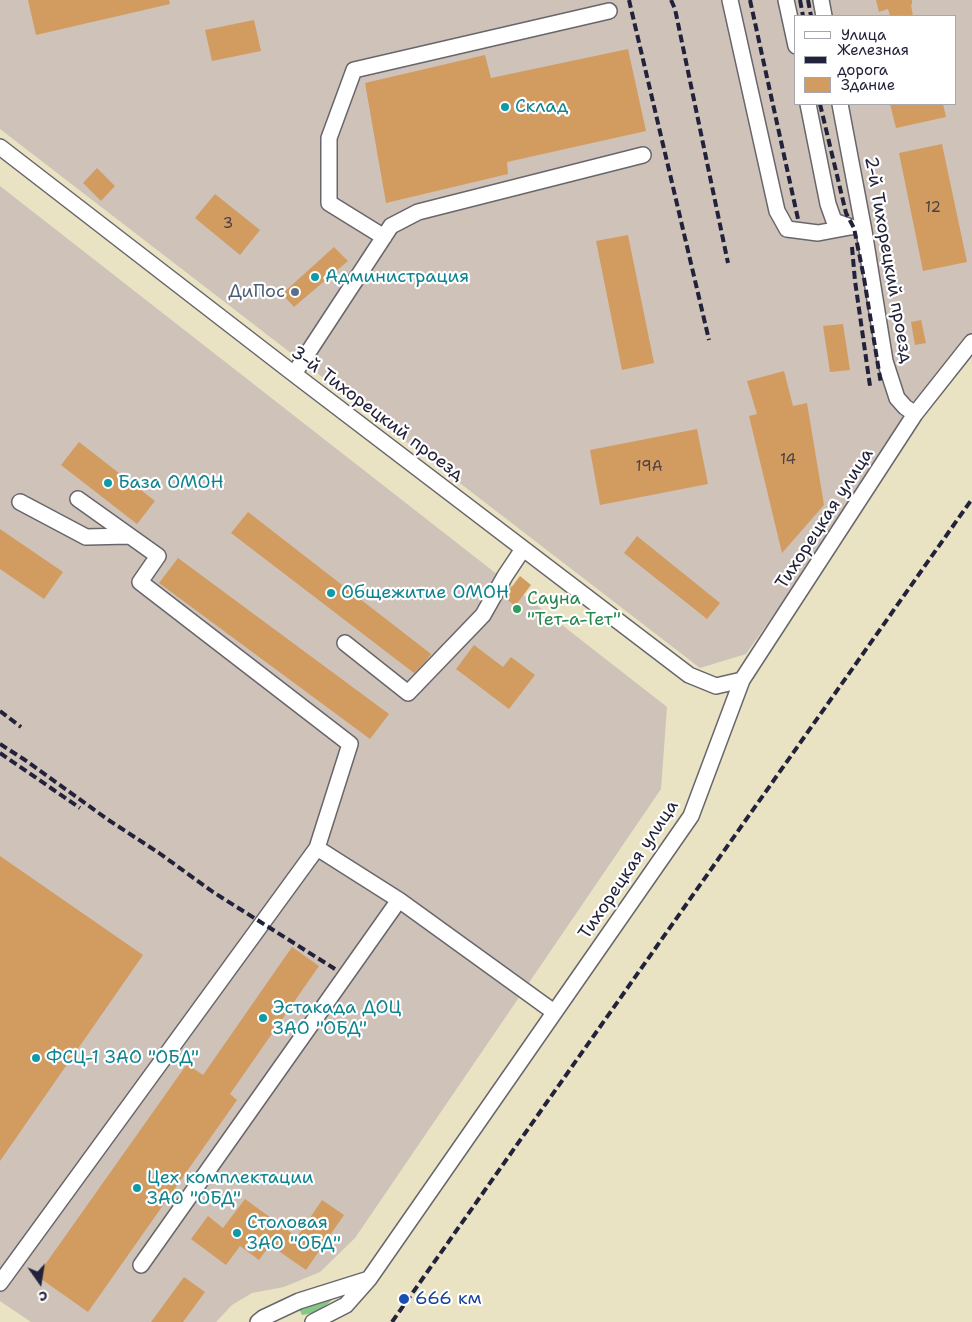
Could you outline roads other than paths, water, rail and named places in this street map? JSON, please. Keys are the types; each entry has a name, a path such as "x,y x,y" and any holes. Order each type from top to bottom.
{"street":[{"path":"730,0 777,211 787,229 818,232 857,229"},
{"path":"786,0 794,37"},
{"path":"821,0 824,15"},
{"path":"384,238 329,202 329,138 354,70 609,11"},
{"path":"808,105 828,204 834,221 857,229"},
{"name":"2-й Тихорецкий проезд","path":"840,105 857,229 885,361 897,398 915,414"},
{"name":"3-й Тихорецкий проезд","path":"0,146 294,374 689,675 716,686 742,680"},
{"path":"294,374 391,226 418,212 644,155"},
{"name":"Тихорецкая улица","path":"313,1322 346,1305 368,1279 691,816 742,680 915,414 972,342"},
{"path":"0,1283 317,848 350,744 140,582 158,556 78,500"},
{"path":"20,502 86,537 129,536"},
{"path":"345,643 408,693 484,616 505,576 523,548"},
{"path":"317,848 399,900 554,1012"},
{"path":"141,1264 399,900"},
{"path":"258,1322 299,1301 368,1279"}],"railway":[{"path":"629,0 709,340"},
{"path":"671,0 675,9 728,263"},
{"path":"750,0 798,219"},
{"path":"800,0 803,15"},
{"path":"808,0 811,15"},
{"path":"820,105 846,213 854,228 881,384"},
{"path":"852,247 870,386"},
{"path":"392,1322 972,499"},
{"path":"0,711 21,727"},
{"path":"0,744 213,892 335,969"},
{"path":"0,753 80,808"}],"place":[{"name":"Склад","path":"505,107"},
{"name":"Администрация","path":"315,277"},
{"name":"ДиПос","path":"295,292"},
{"name":"База ОМОН","path":"108,483"},
{"name":"Общежитие ОМОН","path":"331,593"},
{"name":"Сауна \"Тет-а-Тет\"","path":"517,609"},
{"name":"Эстакада ДОЦ ЗАО \"ОБД\"","path":"263,1018"},
{"name":"ФСЦ-1 ЗАО \"ОБД\"","path":"36,1058"},
{"name":"Цех комплектации ЗАО \"ОБД\"","path":"137,1188"},
{"name":"Столовая ЗАО \"ОБД\"","path":"237,1233"},
{"name":"666 км","path":"404,1299"}]}
